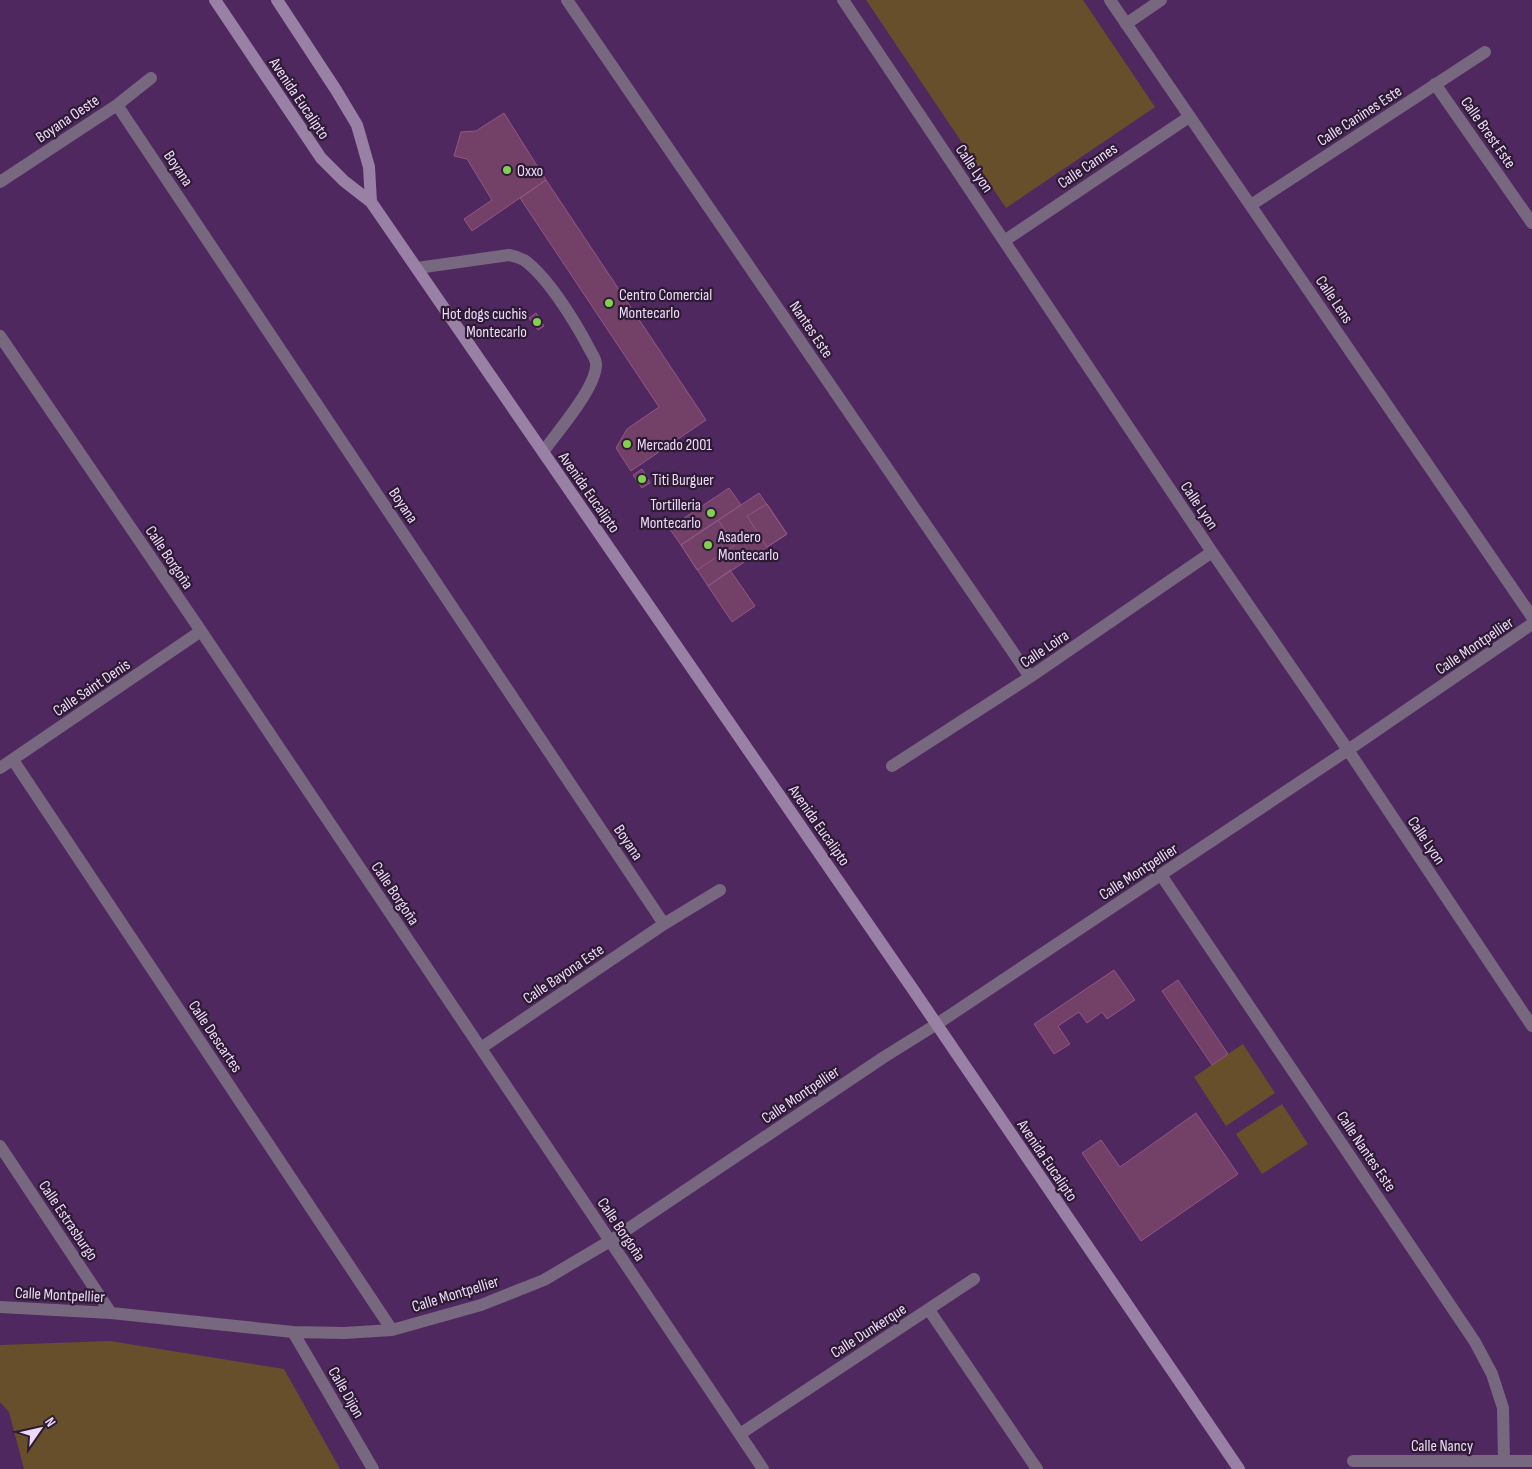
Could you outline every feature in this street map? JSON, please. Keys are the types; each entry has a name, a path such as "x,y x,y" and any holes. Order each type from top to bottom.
{"street":[{"name":"Avenida Eucalipto","path":"215,0 321,158 344,181 371,202 937,1024 1239,1469"},
{"name":"Avenida Eucalipto","path":"277,0 357,125 369,167 371,202"},
{"name":"Nantes Este","path":"567,0 1030,677"},
{"name":"Calle Lyon","path":"843,0 1532,1026"},
{"name":"Calle Lens","path":"1110,0 1532,617"},
{"path":"1126,24 1161,0"},
{"name":"Calle Canines Este","path":"1251,205 1485,52"},
{"name":"Boyana Oeste","path":"0,182 117,105 151,78"},
{"name":"Calle Brest Este","path":"1435,84 1532,223"},
{"name":"Boyana","path":"117,105 664,924"},
{"name":"Calle Cannes","path":"1004,241 1189,116"},
{"path":"417,268 509,255 523,260 540,275 582,334 597,362 593,380 543,452"},
{"name":"Calle Borgoña","path":"0,336 201,631 763,1469"},
{"name":"Calle Loira","path":"892,766 1030,677 1212,552"},
{"name":"Calle Montpellier","path":"0,1307 112,1313 293,1332 344,1333 392,1330 481,1305 544,1280 610,1241 884,1057 937,1024 1348,750 1532,624"},
{"name":"Calle Saint Denis","path":"0,768 201,631"},
{"name":"Calle Descartes","path":"13,760 392,1330"},
{"name":"Calle Nantes Este","path":"1161,875 1475,1342 1492,1374 1503,1408 1504,1461"},
{"name":"Calle Bayona Este","path":"481,1048 664,924 720,890"},
{"name":"Calle Estrasburgo","path":"0,1146 112,1313"},
{"path":"929,1310 974,1279"},
{"name":"Calle Dunkerque","path":"740,1434 929,1310 1036,1469"},
{"name":"Calle Dijon","path":"293,1332 374,1469"},
{"name":"Calle Nancy","path":"1353,1461 1532,1461"}],"shaded area":[{"path":"866,0 1083,0 1155,107 1006,208"},
{"path":"1243,1044 1275,1093 1226,1126 1194,1077"},
{"path":"1282,1104 1308,1144 1262,1174 1236,1134"},
{"path":"110,1341 284,1369 340,1469 24,1469 9,1412 0,1402 0,1345"}],"building":[{"name":"Oxxo","path":"504,113 546,180 472,231 464,219 492,200 467,159 454,156 461,132 476,131"},
{"name":"Centro Comercial Montecarlo","path":"546,180 706,420 631,471 616,448 627,429 659,407 520,198"},
{"name":"Hot dogs cuchis Montecarlo","path":"536,313 544,326 538,330 529,318"},
{"name":"Titi Burguer","path":"642,469 650,483 642,488 633,475"},
{"name":"Tortilleria Montecarlo","path":"729,488 741,505 681,545 669,528"},
{"path":"759,493 787,534 708,586 681,545"},
{"path":"767,504 787,534 767,547 747,516"},
{"name":"Asadero Montecarlo","path":"718,520 735,545 697,570 681,545"},
{"path":"730,570 755,606 732,622 708,586"},
{"path":"1114,970 1135,1000 1107,1019 1102,1012 1087,1023 1079,1012 1058,1026 1070,1044 1054,1054 1034,1024"},
{"path":"1178,980 1228,1054 1212,1065 1162,991"},
{"path":"1196,1113 1238,1174 1141,1241 1082,1153 1101,1140 1120,1167"}],"place":[{"name":"Oxxo","path":"507,170"},
{"name":"Centro Comercial Montecarlo","path":"609,303"},
{"name":"Hot dogs cuchis Montecarlo","path":"537,322"},
{"name":"Mercado 2001","path":"627,444"},
{"name":"Titi Burguer","path":"642,479"},
{"name":"Tortilleria Montecarlo","path":"711,513"},
{"name":"Asadero Montecarlo","path":"708,545"}]}
